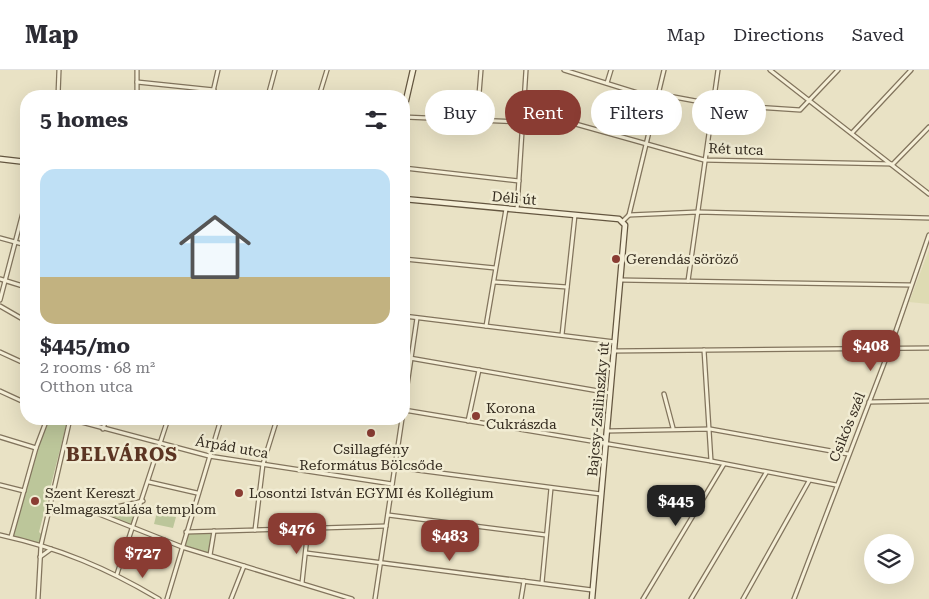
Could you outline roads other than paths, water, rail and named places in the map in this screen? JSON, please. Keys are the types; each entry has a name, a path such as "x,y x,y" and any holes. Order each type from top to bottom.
{"main road":[{"path":"409,90 414,70"},
{"path":"0,159 20,161"},
{"name":"Déli út","path":"410,200 616,219 622,222"},
{"name":"Bajcsy-Zsilinszky út","path":"592,599 625,236 622,222"}],"street":[{"path":"58,90 59,70"},
{"path":"137,70 137,90"},
{"path":"137,82 214,90 218,70"},
{"path":"270,90 276,70"},
{"path":"321,90 327,70"},
{"path":"479,90 481,70"},
{"path":"525,90 526,70"},
{"path":"564,70 629,90"},
{"path":"608,83 611,70"},
{"path":"659,90 664,70"},
{"path":"714,90 718,70"},
{"path":"770,70 808,101 893,164 929,194"},
{"path":"766,108 800,110 838,70"},
{"path":"852,133 911,70"},
{"path":"410,117 425,118"},
{"name":"Rét utca","path":"581,125 704,160 893,164"},
{"path":"893,164 929,127"},
{"path":"517,210 523,135"},
{"path":"622,222 629,215 647,135"},
{"path":"688,282 708,135"},
{"path":"410,169 519,181"},
{"path":"486,326 506,209"},
{"path":"629,215 698,212 929,218"},
{"path":"562,335 576,215"},
{"path":"0,300 20,225"},
{"name":"Csikós szél","path":"794,599 890,348 910,285 929,235"},
{"path":"0,238 20,243"},
{"path":"410,260 496,268"},
{"path":"0,279 20,285"},
{"path":"621,280 910,285"},
{"path":"494,282 567,287"},
{"path":"0,306 20,318"},
{"path":"410,316 615,342"},
{"path":"417,317 410,358 610,393"},
{"path":"614,351 929,348"},
{"path":"704,350 711,461"},
{"path":"0,352 20,361"},
{"path":"468,420 479,370"},
{"path":"0,391 20,400"},
{"path":"664,394 673,428"},
{"path":"869,402 929,401"},
{"path":"410,411 711,461 836,485"},
{"path":"11,537 36,448 45,425"},
{"path":"38,599 41,545 69,425"},
{"name":"Árpád utca","path":"90,425 160,445 209,456 392,484"},
{"path":"103,429 104,425"},
{"path":"117,574 143,501 166,425"},
{"path":"167,599 218,425"},
{"path":"255,530 263,464 275,425"},
{"path":"375,599 401,425"},
{"path":"607,431 673,428 710,429 848,454"},
{"path":"0,437 36,448"},
{"path":"643,599 724,464"},
{"path":"394,467 601,494"},
{"path":"691,599 766,473"},
{"path":"743,599 809,481"},
{"path":"149,482 197,493"},
{"path":"0,485 24,491"},
{"path":"542,583 550,488"},
{"path":"48,512 94,512 143,501"},
{"path":"94,512 182,547 352,599"},
{"path":"388,515 546,535"},
{"path":"186,532 386,526"},
{"path":"302,583 308,528"},
{"path":"210,555 214,531"},
{"path":"0,535 52,548 117,574 159,599"},
{"path":"40,557 52,548"},
{"path":"306,553 592,590"},
{"path":"231,599 244,566"},
{"path":"522,599 524,581"}],"place":[{"name":"Gerendás söröző","path":"616,259"},
{"name":"Korona Cukrászda","path":"476,416"},
{"name":"Csillagfény Református Bölcsőde","path":"371,433"},
{"name":"Losontzi István EGYMI és Kollégium","path":"239,493"},
{"name":"Szent Kereszt Felmagasztalása templom","path":"35,501"}],"district":[{"name":"BELVÁROS","path":"122,454"}]}
